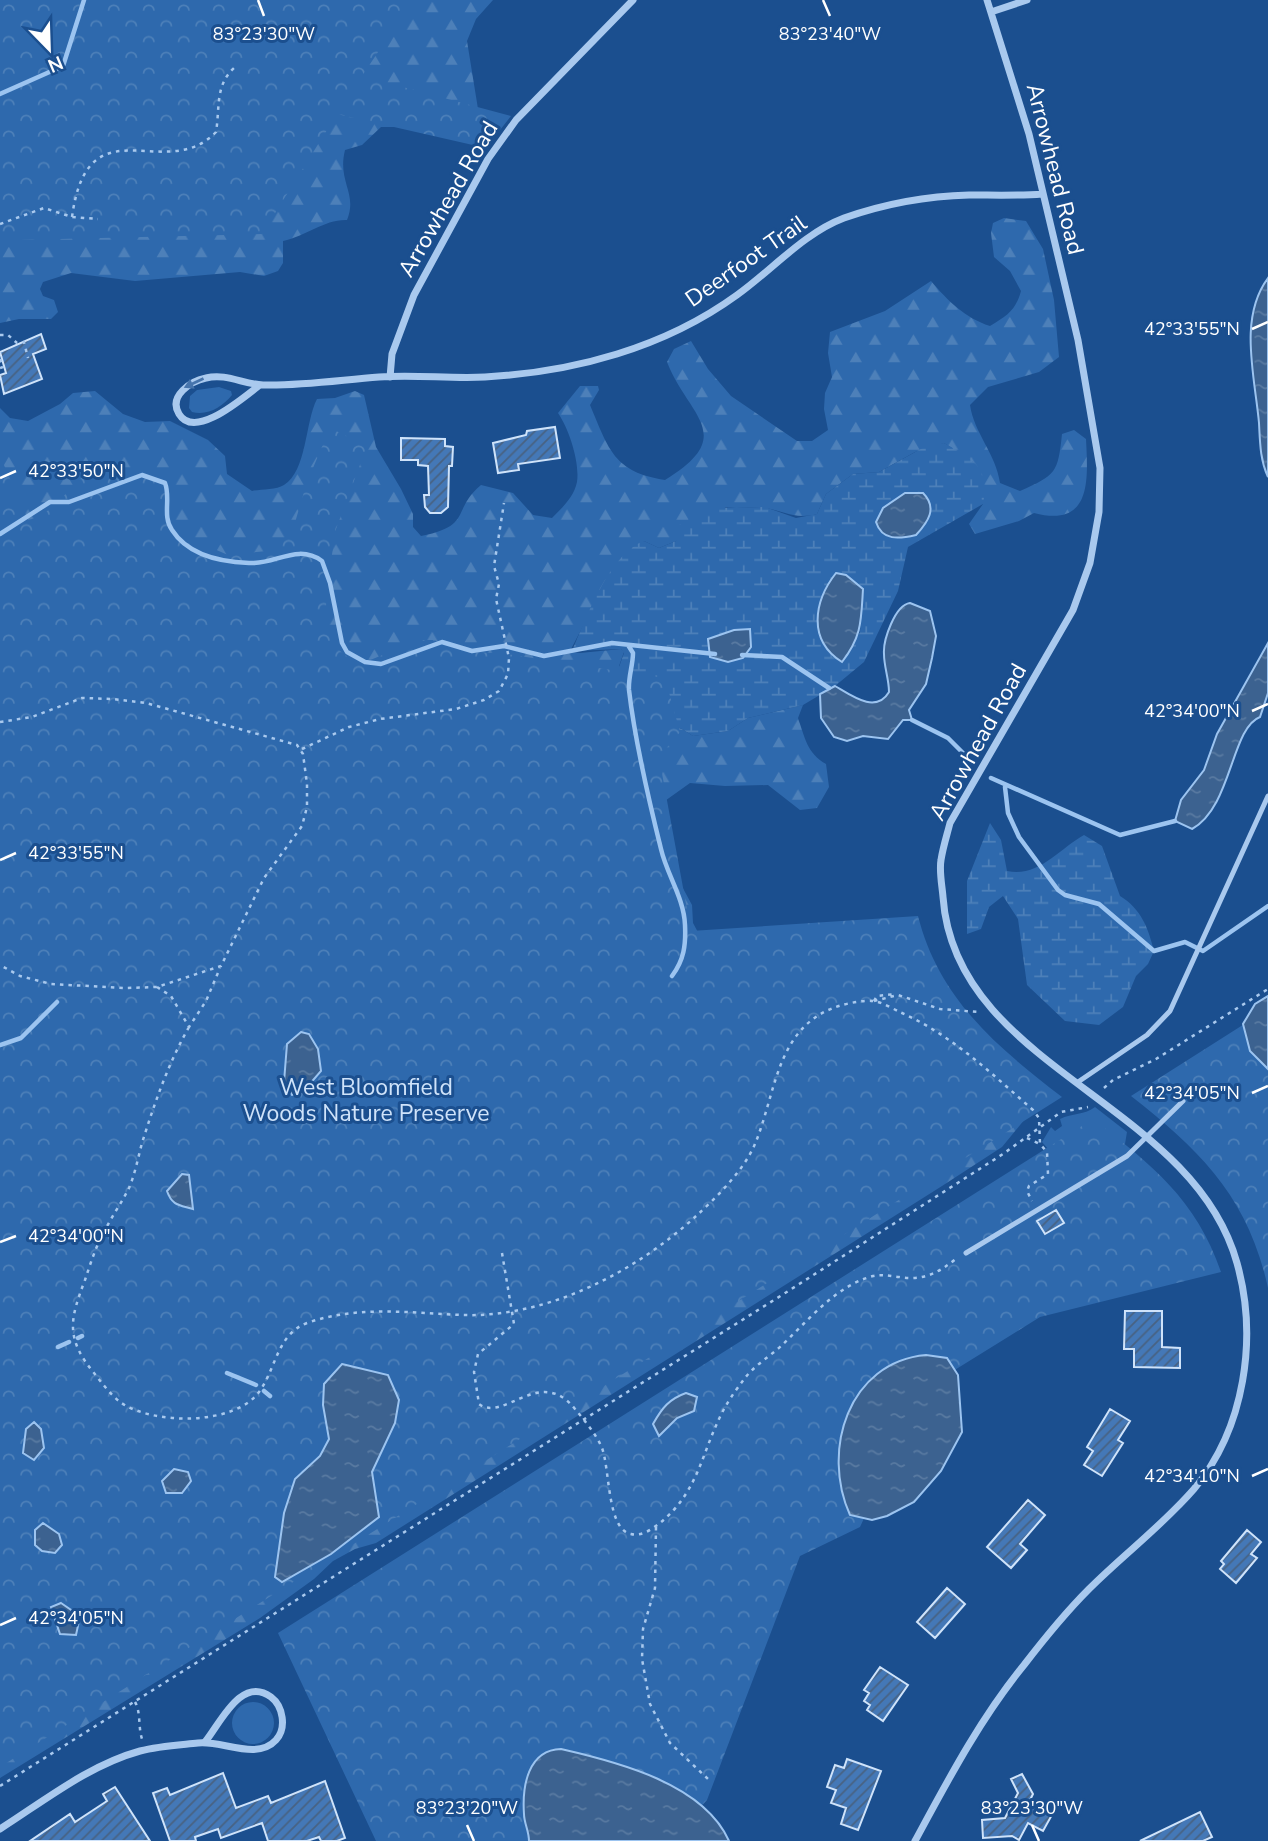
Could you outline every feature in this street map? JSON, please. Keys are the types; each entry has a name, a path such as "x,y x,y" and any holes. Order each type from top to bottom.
{"street":[{"name":"Arrowhead Road","path":"390,377 392,354 414,295 488,159 524,111 633,0"},
{"name":"Arrowhead Road","path":"915,1841 960,1757 1023,1665 1089,1589 1166,1519 1196,1486 1224,1444 1240,1390 1248,1347 1247,1307 1238,1264 1227,1233 1210,1203 1172,1157 1013,1031 989,1007 956,951 944,910 940,862 950,823 1073,610 1090,563 1099,512 1100,468 1093,414 1029,134 987,0"},
{"path":"991,12 1027,0"},
{"name":"Deerfoot Trail","path":"260,385 215,417 196,422 187,421 178,413 177,400 184,387 205,378 220,376 260,385 390,377 522,374 607,357 670,335 708,315 805,241 841,219 881,206 922,199 1042,194"},
{"path":"0,1829 107,1763 145,1750 205,1742 251,1749 262,1748 276,1740 282,1724 281,1709 272,1698 258,1691 245,1694 232,1703 205,1742"}],"lane":[{"path":"1078,1082 1147,1035 1170,1011 1268,796"},
{"path":"966,1253 1127,1156 1183,1101"}],"path":[{"path":"72,217 80,183 97,158 116,150 161,151 204,144 216,132 219,94 224,77 234,68"},
{"path":"0,223 44,208 72,217 98,219"},
{"path":"0,335 8,335 17,343 24,342 28,358"},
{"path":"0,359 3,367 0,368"},
{"path":"302,749 348,727 380,719 456,709 485,700 499,691 508,674 509,659 496,598 499,584 494,566 504,503"},
{"path":"0,722 32,717 82,698 113,699 146,703 292,743 302,749"},
{"path":"302,749 307,784 302,826 264,878 206,1001 169,1063 130,1186 101,1237 74,1309 71,1323 80,1356 114,1397 134,1410 159,1418 191,1418 222,1412 244,1404 256,1395 282,1345 301,1325 351,1311 468,1316 512,1310 598,1285 646,1256 695,1217 745,1162 755,1144 783,1059 794,1037 808,1021 841,1006 898,995 960,1013 976,1013 989,1007"},
{"path":"0,965 20,976 51,984 157,987 221,966"},
{"path":"157,987 171,996 189,1027"},
{"path":"1104,1088 1113,1080 1156,1059 1268,989"},
{"path":"874,1001 940,1031 1033,1110 1040,1126 1040,1144"},
{"path":"0,1786 584,1420 1026,1138 1040,1126 1068,1109 1091,1105"},
{"path":"1026,1138 1040,1144 1047,1152 1048,1174 1027,1191 1033,1207 1030,1214"},
{"path":"502,1253 514,1324 482,1350 475,1363 477,1400 481,1407 499,1405 530,1392 553,1392 570,1402 599,1442 607,1464 613,1513 618,1526 630,1535 643,1534 656,1527 674,1511 695,1483 724,1409 746,1377 821,1308 841,1292 869,1277 880,1275 925,1278 966,1253"},
{"path":"656,1527 655,1588 642,1639 642,1659 650,1704 670,1743 708,1779"},
{"path":"135,1702 139,1709 137,1723 145,1750"}],"green space":[{"path":"0,0 413,0 362,76 511,116 486,148 337,114 262,234 18,240 0,253"},
{"path":"103,0 493,0 476,19 467,41 478,109 413,127 381,127 362,145 345,150 343,171 350,202 347,220 331,222 283,241 283,263 278,271 264,276 240,272 135,281 71,273 43,282 40,289 43,296 54,300 58,312 51,319 19,319 0,323 0,195"},
{"name":"West Bloomfield Woods Nature Preserve","path":"1004,218 1026,221 1043,249 1054,300 1059,357 1039,372 988,387 970,405 972,415 998,472 1000,483 1020,491 1041,481 1053,471 1059,457 1062,434 1074,430 1086,439 1086,484 1076,507 1067,514 1053,516 1034,513 1019,521 975,534 969,524 983,504 955,450 944,443 915,452 879,472 853,474 826,494 817,514 800,516 755,507 726,507 676,541 659,548 644,541 601,592 571,649 580,653 621,649 624,652 619,666 663,723 693,736 728,731 748,718 803,705 798,718 805,738 815,755 826,764 829,787 817,808 800,810 768,785 725,786 690,783 662,803 672,868 692,905 693,923 701,938 931,964 1029,1114 1002,1147 942,1186 376,1543 355,1549 333,1561 314,1579 260,1618 0,1778 0,408 10,418 28,421 60,404 73,393 95,391 123,414 145,422 170,421 208,440 225,456 227,474 252,491 281,487 292,478 301,458 317,399 335,398 355,391 364,395 376,447 401,489 413,514 413,527 421,536 437,532 455,522 466,502 481,485 513,493 533,515 552,518 564,506 577,482 573,446 558,413 580,386 598,386 599,390 590,405 609,446 624,465 648,476 665,480 687,464 699,450 704,437 702,424 667,362 674,349 691,341 708,369 731,396 797,441 812,441 828,430 824,409 825,393 832,377 828,353 830,332 885,311 931,281 958,308 981,323 990,326 1010,312 1021,291 1010,271 994,257 991,233 993,223"},
{"path":"219,387 231,391 232,395 214,410 192,412 189,408 190,396 197,390"},
{"name":"West Bloomfield Woods Nature Preserve","path":"330,428 367,446 336,529 327,586 325,627 339,650 350,659 363,663 419,640 434,640 459,652 499,653 665,678 680,732 659,757 691,931 918,916 940,972 973,1019 993,1040 1062,1097 0,1767 0,456 28,520 46,512 93,468 125,472 161,470 166,486 166,514 175,533 183,543 205,545 228,555 267,551 291,536 307,482"},
{"path":"944,443 977,466 984,481 983,504 908,547 898,591 864,662 835,686 803,705 748,718 728,731 693,736 663,723 614,681 624,653 621,649 572,651 600,589 620,559 631,548 644,541 659,548 676,541 679,525 709,508 765,507 796,518 817,514 826,494 853,474 879,472 928,445","holes":["863,590 860,632 841,661 824,645"]},
{"path":"990,823 1001,840 1007,871 1018,872 1038,866 1084,835 1102,846 1120,896 1143,919 1154,951 1148,964 1136,976 1123,1007 1099,1025 1065,1021 1027,985 1018,919 1003,896 989,907 981,929 967,934 967,881"},
{"path":"1268,1009 1268,1288 1248,1227 1218,1178 1179,1136 1131,1096"},
{"path":"1095,1107 1127,1132 1125,1144 1048,1149 1042,1142 1051,1127 1055,1131 1062,1126 1060,1119"},
{"path":"1093,1119 1170,1185 1199,1224 1221,1272 1040,1317 924,1389 860,1527 800,1556 707,1800 668,1841 376,1841 278,1633"},
{"path":"253,1702 268,1708 274,1723 268,1738 253,1744 238,1738 232,1723 238,1708"}],"water":[{"path":"1268,278 1268,477 1261,451 1252,367 1251,329 1253,311"},
{"path":"905,493 923,493 930,504 930,515 916,535 897,538 887,536 876,522 883,508"},
{"path":"836,573 846,575 863,589 857,636 842,662 823,643 818,620 823,596"},
{"path":"910,603 930,611 936,636 926,684 909,710 912,720 903,720 888,739 863,736 847,741 834,737 821,718 820,694 835,686 864,701 877,702 884,698 889,692 884,659 886,640 895,616"},
{"path":"750,629 751,647 743,658 728,662 710,657 708,639 734,630"},
{"path":"1268,643 1268,693 1260,717 1250,724 1243,736 1215,804 1205,818 1192,829 1175,821 1181,800 1204,770 1217,734"},
{"path":"1268,996 1268,1069 1250,1051 1243,1024 1255,1004"},
{"path":"301,1032 309,1034 318,1049 321,1071 302,1093 292,1095 284,1082 287,1044"},
{"path":"182,1174 189,1175 193,1209 174,1202 167,1191"},
{"path":"926,1355 947,1358 958,1375 962,1432 941,1471 914,1502 887,1516 872,1520 850,1515 842,1490 839,1464 841,1438 848,1414 860,1392 877,1374 899,1361"},
{"path":"342,1364 388,1375 399,1400 395,1423 372,1472 379,1517 331,1554 282,1582 275,1577 284,1513 295,1479 320,1456 329,1439 323,1405 324,1384"},
{"path":"686,1393 697,1397 694,1411 677,1418 659,1436 653,1424 656,1418 670,1401"},
{"path":"34,1422 41,1429 44,1448 34,1460 23,1453 26,1429"},
{"path":"174,1469 188,1472 191,1481 182,1493 166,1493 162,1481"},
{"path":"43,1523 59,1534 62,1545 55,1553 42,1551 35,1545 35,1530"},
{"path":"61,1603 74,1612 79,1621 76,1635 60,1634 51,1607"},
{"path":"561,1749 633,1769 680,1790 700,1804 717,1821 729,1841 529,1841 524,1817 524,1792 529,1771 541,1756"}],"building":[{"path":"41,334 46,349 33,354 42,379 4,394 0,375 6,373 0,352"},
{"path":"555,427 560,458 518,464 519,470 498,473 493,443 526,435 527,431"},
{"path":"401,438 445,439 445,446 453,447 452,466 449,466 448,507 441,513 430,513 425,507 424,495 429,495 428,466 418,465 418,460 401,460"},
{"path":"1056,1210 1064,1223 1045,1234 1037,1221"},
{"path":"1125,1311 1162,1311 1162,1347 1180,1348 1180,1368 1134,1367 1134,1349 1124,1349"},
{"path":"1110,1409 1130,1421 1118,1440 1123,1443 1102,1476 1084,1465 1093,1451 1087,1447"},
{"path":"1028,1500 1045,1515 1020,1544 1027,1550 1011,1568 987,1547"},
{"path":"1247,1530 1261,1542 1251,1554 1257,1558 1236,1583 1220,1569 1224,1564 1221,1561"},
{"path":"947,1588 965,1604 935,1638 917,1622"},
{"path":"880,1667 908,1685 883,1721 867,1710 870,1705 864,1701 869,1693 864,1690"},
{"path":"847,1759 881,1771 858,1830 841,1824 846,1808 831,1803 836,1790 827,1787 835,1765 844,1768"},
{"path":"223,1773 236,1808 268,1796 271,1803 325,1781 345,1838 337,1841 321,1841 319,1837 307,1841 268,1841 262,1823 221,1838 218,1829 195,1837 196,1841 170,1841 153,1793 167,1788 170,1795"},
{"path":"1022,1774 1033,1794 1030,1800 1053,1813 1043,1831 1028,1823 1019,1840 1012,1836 983,1838 982,1820 1005,1818 1018,1793 1011,1779"},
{"path":"115,1787 150,1841 30,1841 70,1814 75,1822 107,1801 103,1794"},
{"path":"1200,1812 1212,1837 1203,1841 1140,1841"}],"waterway":[{"path":"0,94 63,66 84,0"},
{"path":"0,534 50,502 69,502 142,475 165,483 169,525 187,546 206,556 259,563 304,554 322,561 330,583 342,643 347,652 365,662 381,664 442,642 472,651 504,646 544,656 612,643 715,654"},
{"path":"628,645 633,653 629,690 642,770 664,859 684,915 683,952 672,976"},
{"path":"742,655 782,657 829,688"},
{"path":"912,720 948,738 967,757"},
{"path":"991,778 1120,835 1175,821"},
{"path":"1005,787 1008,813 1019,837 1058,890 1065,895 1099,904 1154,951 1185,942 1203,951 1268,906"},
{"path":"0,1045 21,1038 57,1002"},
{"path":"78,1338 82,1336"},
{"path":"58,1347 69,1342"},
{"path":"227,1373 256,1385"},
{"path":"264,1391 270,1396"}]}
